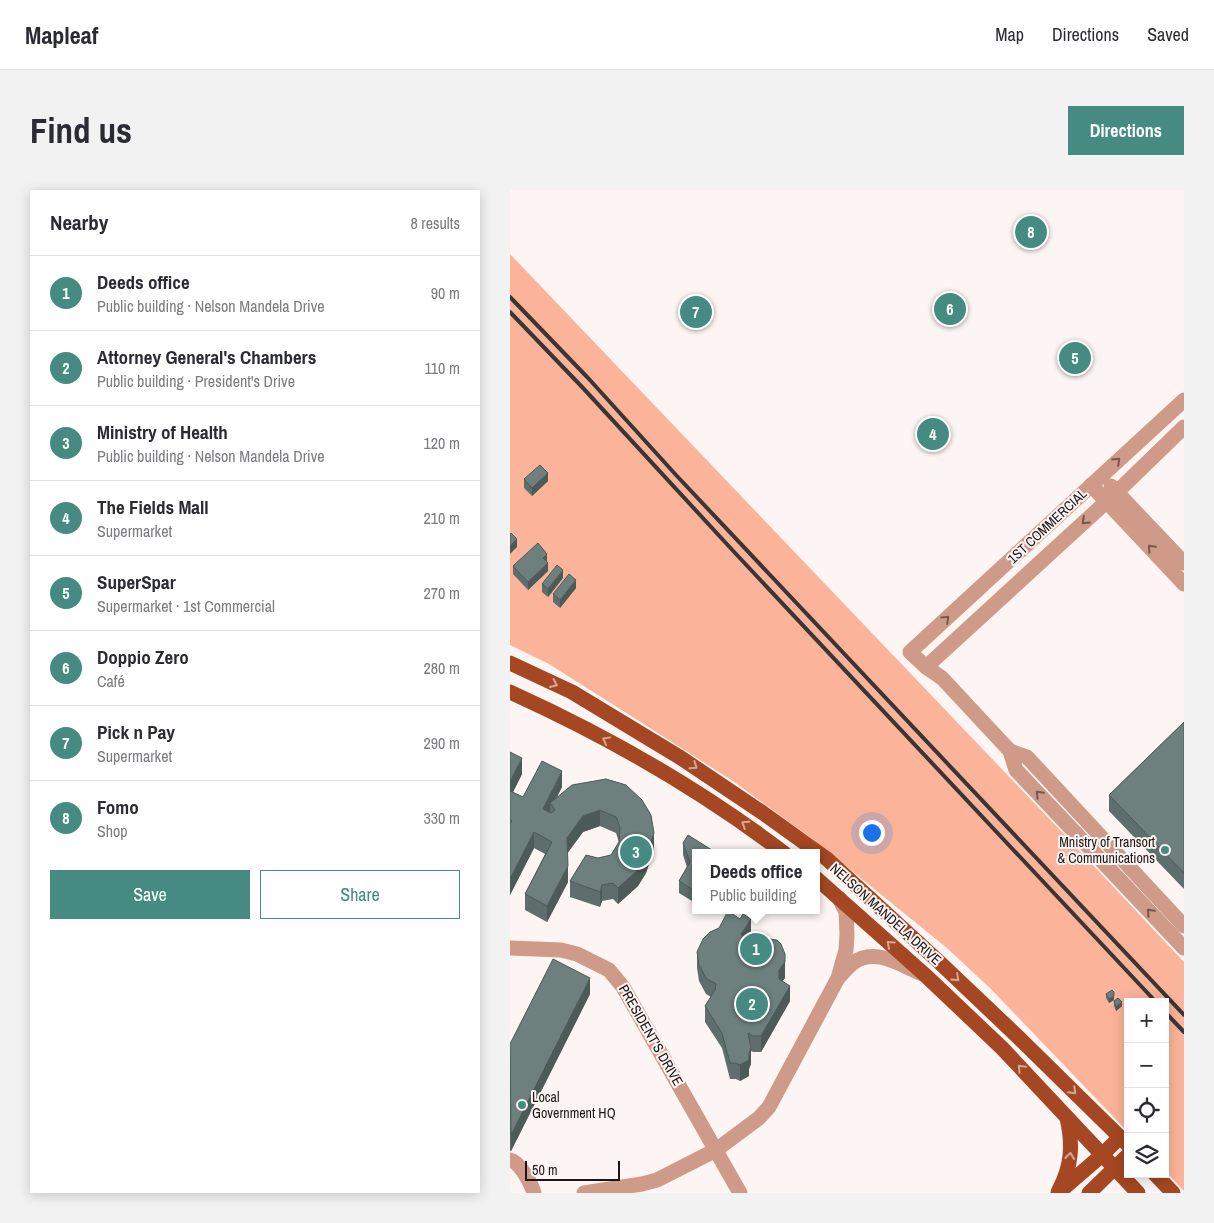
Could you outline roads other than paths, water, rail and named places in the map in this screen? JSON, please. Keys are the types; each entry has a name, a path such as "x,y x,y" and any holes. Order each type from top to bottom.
{"main road":[{"name":"NELSON MANDELA DRIVE","path":"510,664 572,692 681,758 813,849"},
{"path":"510,692 585,729 673,778 752,829 779,849"},
{"name":"NELSON MANDELA DRIVE","path":"820,854 924,947 1124,1141"},
{"name":"NELSON MANDELA DRIVE","path":"820,881 924,974 1002,1048 1138,1193"},
{"path":"1058,1193 1064,1180 1071,1154 1067,1117"},
{"path":"1058,1193 1102,1155 1124,1141"},
{"path":"1088,1193 1124,1160"},
{"path":"1159,1178 1173,1193"}],"street":[{"name":"1ST COMMERCIAL","path":"1184,400 916,647 931,662 1112,496 1184,427"},
{"path":"1097,480 1184,584"},
{"path":"1112,496 1184,562"},
{"path":"931,662 942,678 1010,751 1016,770 1184,948"},
{"path":"1010,751 1028,756 1184,926"},
{"path":"584,1193 657,1180 716,1150 758,1118 769,1107 838,978 846,950 847,934 846,912 839,898"},
{"name":"PRESIDENT'S DRIVE","path":"510,948 561,950 577,954 609,970 623,987 740,1193"},
{"path":"838,978 855,962 869,956 878,956 924,974"},
{"path":"510,1160 515,1161 531,1183 534,1193"}],"railway":[{"path":"510,297 1184,1015"},
{"path":"510,312 1152,998"},
{"path":"1169,1016 1184,1032"}],"place":[{"name":"Fomo","path":"1031,232"},
{"name":"Doppio Zero","path":"950,309"},
{"name":"Pick n Pay","path":"696,312"},
{"name":"SuperSpar","path":"1075,358"},
{"name":"The Fields Mall","path":"933,434"},
{"name":"Mnistry of Transort & Communications","path":"1165,850"},
{"name":"Ministry of Health","path":"636,852"},
{"name":"Deeds office","path":"756,949"},
{"name":"Attorney General's Chambers","path":"752,1004"},
{"name":"Local Government HQ","path":"522,1105"}]}
